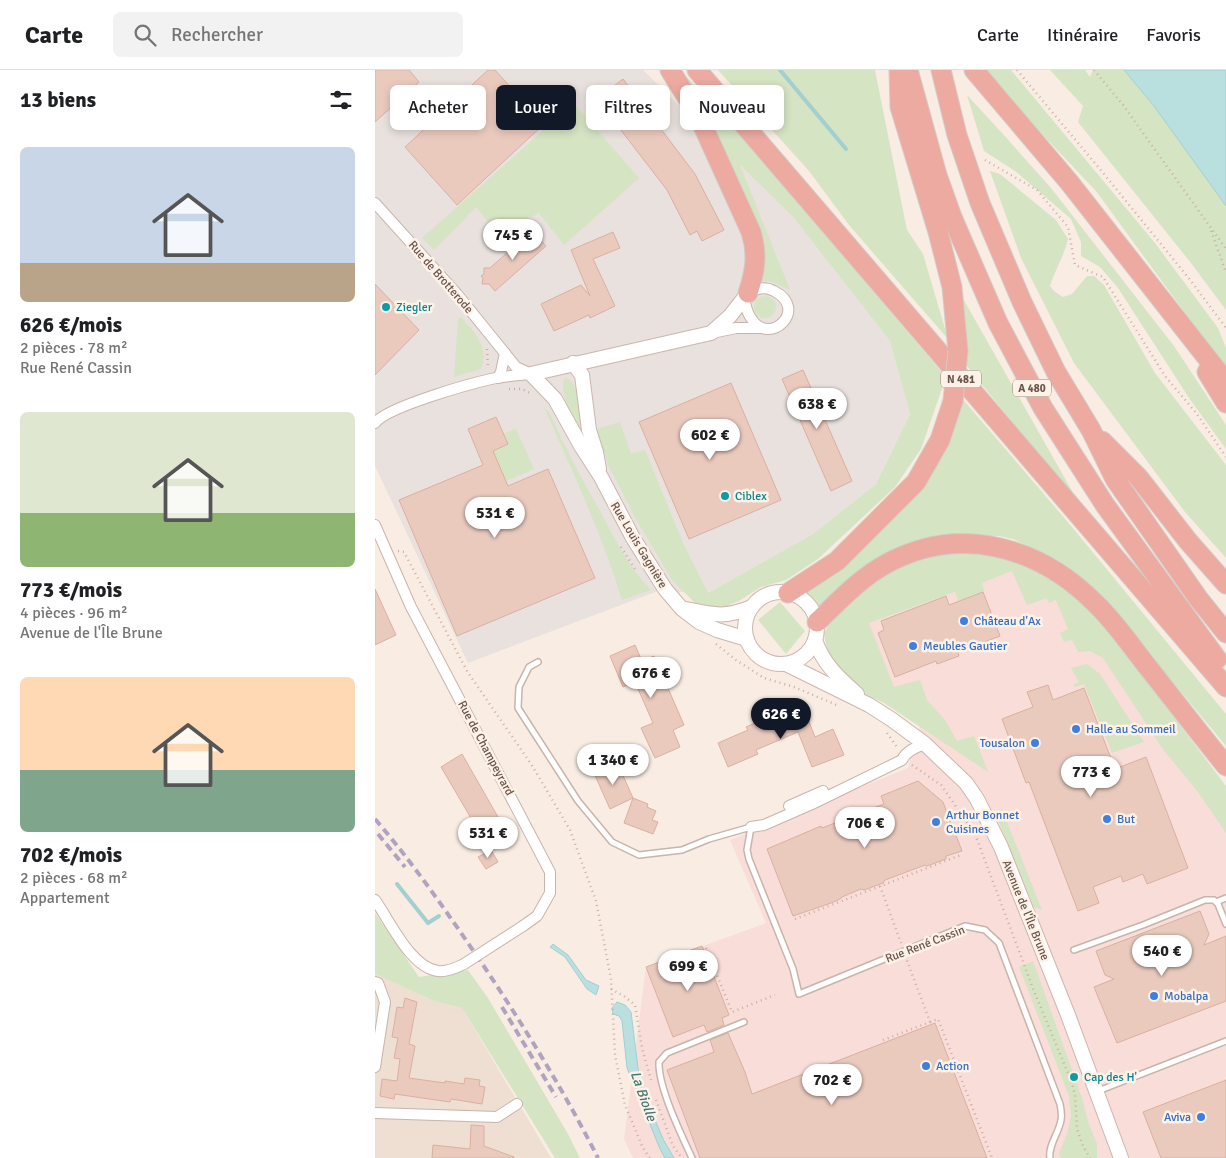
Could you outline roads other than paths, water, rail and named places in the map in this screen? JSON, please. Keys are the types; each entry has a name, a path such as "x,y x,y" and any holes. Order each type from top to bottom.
{"highway":[{"path":"670,70 698,114 755,243 756,266 746,297"},
{"name":"N 481","path":"697,70 1226,687"},
{"path":"788,593 837,560 916,482 939,440 953,401 958,351 951,286 900,107 899,70"},
{"name":"A 480","path":"908,70 937,175 998,323 1043,408 1105,505 1226,671"},
{"name":"A 480","path":"941,70 957,135 980,203 1022,302 1056,372 1091,430 1115,479 1198,598 1226,634"},
{"path":"974,70 1069,182 1226,382"},
{"path":"1163,303 1226,403"},
{"path":"1091,430 1139,478 1188,542 1226,584"},
{"path":"816,631 843,596 884,565 902,556 945,544 970,544 1014,551 1054,570 1096,604 1226,766"}],"street":[{"name":"Rue de Brotterode","path":"375,203 457,294 516,367 531,374"},
{"path":"375,422 379,417 409,404 498,378 531,374 573,363 736,328 776,328 784,323 788,306 780,295 773,290 765,288 756,289 711,333"},
{"path":"746,297 750,318 761,328"},
{"path":"498,378 505,353"},
{"name":"Rue Louis Gagnière","path":"573,363 582,376 589,430 601,477"},
{"name":"Rue Louis Gagnière","path":"531,374 555,399 660,583 699,622 717,630 747,638"},
{"name":"Rue de Champeyrard","path":"375,525 411,607 551,872 550,893 537,916 452,970 438,971 419,962 411,955 375,900"},
{"path":"778,592 788,593 798,596 807,603 813,612 816,631 811,649 804,656 786,664 776,664 766,661 751,648 745,627 752,607 759,600 778,592"},
{"path":"683,608 720,616 735,614 752,607"},
{"name":"Avenue de l'Île Brune","path":"816,631 819,652 831,670 869,705"},
{"name":"Avenue de l'Île Brune","path":"786,664 869,705 891,719 925,744 967,783 1001,847 1068,1015 1121,1158"},
{"path":"751,827 764,825 812,804 902,760 901,751 925,744"},
{"path":"375,982 379,983 385,1002 375,1067"},
{"path":"375,1114 497,1117 517,1104"}],"lane":[{"path":"538,662 529,667 519,687 518,708 578,801 612,842 639,855 682,850 709,839 751,827"},
{"name":"Rue René Cassin","path":"751,827 747,850 749,859 793,969 799,994 965,926 985,930 999,943 1061,1104 1061,1120 1057,1136 1049,1152 1049,1158"},
{"path":"1074,950 1205,900 1214,900 1216,902 1226,898"},
{"path":"1216,902 1226,924"},
{"path":"692,1158 661,1081 658,1072 659,1062 667,1053 744,1022"},
{"path":"1095,1092 1226,1041"}],"water":[{"path":"1124,70 1226,70 1226,206 1154,106"},
{"path":"553,944 568,955 586,980 599,986 596,995 587,989 565,957 550,947"},
{"name":"La Biolle","path":"617,1002 625,1005 631,1012 640,1084 663,1139 674,1158 665,1158 660,1149 627,1068 622,1021 619,1016 613,1014 612,1008"}],"waterway":[{"path":"780,70 846,149"},
{"path":"397,884 428,923 439,916"}],"railway":[{"path":"375,819 429,887 495,983 556,1082 598,1158"},
{"path":"378,834 405,867"},
{"path":"502,1007 556,1097"}],"place":[{"name":"Ziegler","path":"386,307"},
{"name":"Ciblex","path":"725,496"},
{"name":"Château d'Ax","path":"964,621"},
{"name":"Meubles Gautier","path":"913,646"},
{"name":"Halle au Sommeil","path":"1076,729"},
{"name":"Tousalon","path":"1035,743"},
{"name":"But","path":"1107,819"},
{"name":"Arthur Bonnet Cuisines","path":"936,822"},
{"name":"Mobalpa","path":"1154,996"},
{"name":"Action","path":"926,1066"},
{"name":"Cap des H'","path":"1074,1077"},
{"name":"Aviva","path":"1201,1117"}]}
